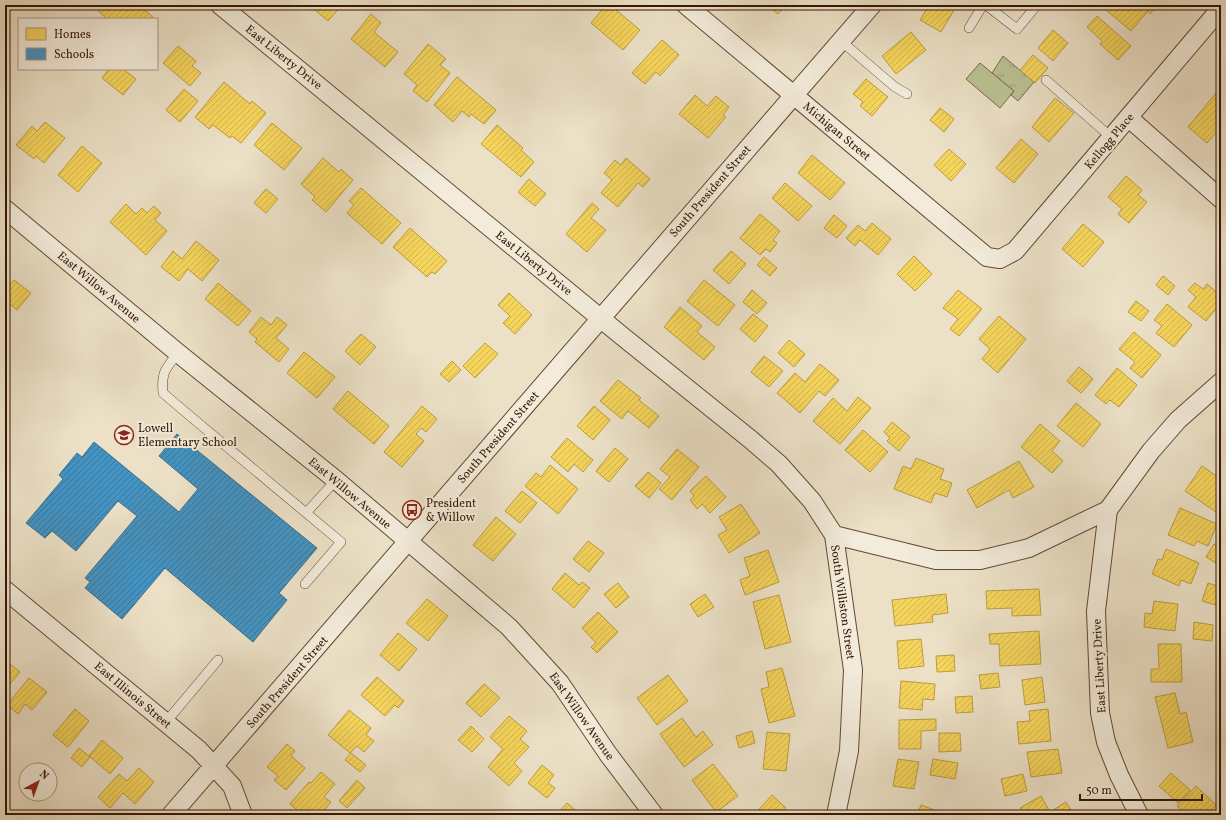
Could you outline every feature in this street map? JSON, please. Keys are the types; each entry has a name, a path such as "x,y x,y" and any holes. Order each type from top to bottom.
{"street":[{"name":"East Liberty Drive","path":"220,5 779,464 812,501 834,534"},
{"name":"Michigan Street","path":"686,5 987,258"},
{"name":"South President Street","path":"171,815 872,5"},
{"name":"Kellogg Place","path":"987,258 1000,258 1015,251 1221,8"},
{"path":"1128,118 1221,199"},
{"name":"East Willow Avenue","path":"5,209 178,353 336,480 486,606 538,657 560,683 608,754 654,815"},
{"name":"South Williston Street","path":"836,815 849,751 853,670 834,534 936,560 980,560 1029,548 1108,510 1151,451 1178,420 1221,382"},
{"name":"East Liberty Drive","path":"1108,510 1096,611 1100,713 1106,742 1119,775 1139,815"},
{"name":"East Illinois Street","path":"5,590 166,722 215,765 232,786 243,815"}],"lane":[{"path":"969,28 985,5 1017,29 1037,5"},
{"path":"841,41 896,87 907,94"},
{"path":"1046,80 1112,138"},
{"path":"178,353 164,370 162,379 163,392 341,542 306,584"},
{"path":"306,513 336,480"},
{"path":"166,722 218,660"}],"green space":[{"path":"1003,56 1034,82 1018,101 1011,95 1014,91 992,73"},
{"path":"980,63 1014,91 1000,108 966,79"}],"building: Homes":[{"path":"103,5 139,5 154,18 106,18 98,11"},
{"path":"319,5 342,5 328,21 315,10"},
{"path":"606,5 610,5 640,30 623,50 591,23"},
{"path":"767,5 786,5 778,14"},
{"path":"929,5 957,5 941,32 920,20"},
{"path":"1100,5 1157,5 1150,14 1148,11 1131,31"},
{"path":"371,14 381,23 374,32 398,52 385,67 351,39"},
{"path":"1097,16 1131,46 1118,60 1100,44 1102,41 1087,27"},
{"path":"1053,30 1068,43 1053,61 1038,48"},
{"path":"911,32 926,50 896,74 882,56"},
{"path":"662,40 679,55 660,76 656,72 645,84 632,73"},
{"path":"428,44 446,59 440,65 450,73 427,102 413,91 417,85 404,74"},
{"path":"178,46 196,61 192,66 201,73 190,86 163,63"},
{"path":"1033,55 1048,68 1035,83 1020,70"},
{"path":"108,70 124,70 136,79 123,95 102,78"},
{"path":"457,77 496,110 484,124 471,114 469,117 462,111 453,122 434,105"},
{"path":"866,79 888,97 872,116 860,106 863,102 853,94"},
{"path":"224,82 250,104 252,101 266,113 241,143 232,136 230,138 213,125 209,129 195,117"},
{"path":"184,89 198,101 180,122 166,110"},
{"path":"1216,93 1221,98 1221,127 1207,143 1188,127"},
{"path":"695,95 707,106 716,96 729,107 723,115 726,117 708,138 679,114"},
{"path":"1055,98 1074,113 1049,142 1032,127"},
{"path":"940,108 954,119 944,132 930,120"},
{"path":"45,122 65,138 44,163 36,156 34,159 16,145 32,126 37,131"},
{"path":"272,123 302,148 284,170 254,145"},
{"path":"497,125 523,148 521,150 534,162 521,177 481,144"},
{"path":"1021,139 1038,154 1014,183 996,168"},
{"path":"82,146 102,163 78,192 58,175"},
{"path":"949,149 966,164 951,181 934,165"},
{"path":"812,155 845,183 830,200 798,173"},
{"path":"323,158 339,172 341,169 353,180 326,212 312,200 315,197 301,184"},
{"path":"626,158 650,179 643,187 638,183 618,207 601,193 612,180 604,173 615,160 621,165"},
{"path":"1126,176 1142,190 1138,195 1147,202 1129,223 1118,214 1122,209 1108,197"},
{"path":"529,179 546,194 535,206 518,192"},
{"path":"785,183 812,206 798,221 772,198"},
{"path":"361,188 401,223 382,244 347,213 354,205 349,201"},
{"path":"266,189 278,199 266,213 254,203"},
{"path":"592,203 599,209 591,218 606,230 587,252 566,234"},
{"path":"126,204 136,214 142,208 147,213 154,206 161,213 155,220 167,231 146,255 110,222"},
{"path":"760,214 780,231 773,240 777,243 770,252 766,249 760,255 740,238"},
{"path":"834,215 847,226 837,238 824,228"},
{"path":"872,223 891,239 878,255 860,240 855,246 846,238 858,225 865,231"},
{"path":"1083,224 1104,242 1083,267 1062,249"},
{"path":"410,228 447,261 435,274 432,272 427,277 393,247"},
{"path":"196,241 219,260 202,281 188,269 179,281 161,267 173,251 182,259"},
{"path":"731,251 746,264 729,284 713,270"},
{"path":"914,256 932,274 915,291 897,274"},
{"path":"764,257 777,268 770,276 757,265"},
{"path":"1163,276 1175,286 1168,295 1156,285"},
{"path":"14,280 31,293 17,310 5,300 5,291"},
{"path":"704,280 735,305 718,326 687,301"},
{"path":"218,283 251,311 238,326 205,299"},
{"path":"1195,283 1203,289 1207,284 1221,296 1221,303 1206,321 1188,307 1196,297 1188,290"},
{"path":"752,290 767,303 757,314 743,302"},
{"path":"958,290 982,309 959,336 950,329 958,319 943,308"},
{"path":"509,293 532,315 515,334 503,323 510,316 498,305"},
{"path":"1136,301 1149,311 1141,321 1128,312"},
{"path":"1167,304 1192,325 1174,347 1156,333 1162,326 1154,320"},
{"path":"680,307 702,326 697,332 715,347 704,360 664,327"},
{"path":"753,314 768,326 755,342 740,329"},
{"path":"999,316 1026,339 998,373 982,359 990,349 979,339"},
{"path":"261,317 271,325 277,317 287,325 276,338 289,349 279,362 255,342 257,339 249,332"},
{"path":"1134,332 1161,355 1142,378 1130,368 1135,362 1119,349"},
{"path":"361,334 376,347 360,365 345,351"},
{"path":"789,340 805,354 794,367 778,353"},
{"path":"485,343 498,354 475,378 463,366"},
{"path":"304,352 335,377 317,398 287,373"},
{"path":"764,356 783,371 769,387 751,372"},
{"path":"452,361 461,370 449,382 440,374"},
{"path":"820,364 839,380 825,396 819,391 800,413 777,393 795,373 805,382"},
{"path":"1079,367 1093,379 1081,393 1067,381"},
{"path":"1117,368 1137,385 1119,407 1110,400 1106,404 1095,395"},
{"path":"618,380 641,398 639,400 659,416 649,428 628,411 622,419 600,401"},
{"path":"348,391 389,426 374,444 333,409"},
{"path":"858,397 871,408 840,444 813,421 833,398 847,411"},
{"path":"1076,403 1101,424 1083,447 1057,426"},
{"path":"422,406 437,419 426,432 421,428 416,434 424,441 402,467 384,452"},
{"path":"594,406 610,420 593,440 577,426"},
{"path":"892,422 910,437 899,451 887,441 890,438 884,432"},
{"path":"1040,424 1060,441 1052,451 1063,461 1052,473 1021,447"},
{"path":"863,430 888,452 870,472 845,450"},
{"path":"567,438 593,460 583,472 574,464 568,472 551,457"},
{"path":"615,448 628,459 609,482 596,471"},
{"path":"677,449 699,467 672,500 659,489 670,477 660,469"},
{"path":"916,458 944,469 940,479 952,483 947,497 935,493 931,503 894,489 903,466 911,469"},
{"path":"1019,461 1034,487 1013,498 1009,490 977,508 967,490"},
{"path":"550,465 578,489 558,514 525,486 536,473 541,477"},
{"path":"1202,466 1221,479 1221,504 1216,512 1185,491"},
{"path":"648,472 661,483 649,498 635,486"},
{"path":"706,476 726,497 710,513 702,504 697,509 690,500 694,496 690,491"},
{"path":"522,491 537,503 520,523 505,511"},
{"path":"741,504 760,533 729,553 718,535 727,530 719,517"},
{"path":"1180,508 1217,524 1208,546 1197,541 1194,546 1168,535"},
{"path":"496,517 516,534 493,561 473,545"},
{"path":"588,541 604,553 589,572 573,559"},
{"path":"1214,544 1221,548 1221,566 1206,557"},
{"path":"1166,549 1199,563 1191,584 1181,580 1179,586 1152,574 1158,559 1162,560"},
{"path":"768,550 779,582 745,595 740,580 750,576 744,558"},
{"path":"565,573 579,585 582,582 590,588 574,608 552,589"},
{"path":"618,583 629,597 616,608 604,594"},
{"path":"1208,583 1221,587 1219,606 1202,601"},
{"path":"1039,589 1041,615 1012,616 1012,608 987,609 986,591"},
{"path":"705,594 714,607 698,617 690,604"},
{"path":"946,594 948,613 932,615 933,622 895,626 892,600"},
{"path":"779,595 791,642 765,649 753,602"},
{"path":"427,599 448,616 428,641 406,623"},
{"path":"1154,601 1178,604 1175,631 1144,627 1145,613 1152,614"},
{"path":"598,612 618,632 597,653 591,647 596,643 582,628"},
{"path":"1194,622 1213,625 1212,641 1193,639"},
{"path":"1039,631 1041,664 1000,666 999,644 990,644 989,634"},
{"path":"398,633 417,649 399,671 380,655"},
{"path":"921,639 924,666 899,669 897,641"},
{"path":"1158,644 1181,644 1182,682 1151,682 1151,669 1159,669"},
{"path":"954,655 955,671 937,672 936,656"},
{"path":"5,660 20,672 5,690"},
{"path":"782,668 795,716 769,723 761,689 769,687 766,672"},
{"path":"998,673 1000,687 981,689 979,675"},
{"path":"668,675 688,701 657,725 637,698"},
{"path":"377,677 404,701 398,708 395,705 385,716 361,695"},
{"path":"1042,677 1045,702 1025,705 1022,680"},
{"path":"29,678 47,692 32,710 25,704 18,714 7,705"},
{"path":"901,681 935,684 934,700 923,699 922,710 899,708"},
{"path":"484,684 500,698 481,717 466,703"},
{"path":"1175,693 1180,714 1186,712 1193,742 1168,748 1155,697"},
{"path":"972,696 973,712 956,713 955,697"},
{"path":"75,709 89,721 68,747 53,735"},
{"path":"1048,709 1051,741 1019,744 1017,722 1030,721 1029,711"},
{"path":"349,710 371,728 366,735 374,741 364,752 357,746 350,753 328,735"},
{"path":"509,716 527,731 520,739 529,747 514,763 522,771 509,786 488,767 503,749 490,737"},
{"path":"682,718 696,737 703,731 713,745 684,767 660,734"},
{"path":"936,719 936,730 921,731 921,749 899,749 899,720"},
{"path":"471,726 484,739 472,752 458,740"},
{"path":"752,731 755,743 739,748 736,736"},
{"path":"767,732 790,734 786,771 763,769"},
{"path":"939,733 960,733 961,751 939,752"},
{"path":"102,740 123,758 110,774 89,756"},
{"path":"287,744 295,751 291,756 305,768 286,790 274,780 278,776 267,767"},
{"path":"79,748 90,757 82,767 71,758"},
{"path":"1058,749 1062,773 1031,777 1027,752"},
{"path":"351,753 366,765 360,772 345,760"},
{"path":"898,759 919,762 914,789 893,786"},
{"path":"933,759 958,763 955,779 930,775"},
{"path":"713,764 738,796 716,812 692,780"},
{"path":"542,765 554,775 548,783 555,788 547,798 528,783"},
{"path":"139,768 154,782 135,804 123,793 110,808 98,797 119,774 127,781"},
{"path":"321,772 335,784 324,797 331,802 320,815 303,815 290,804 309,782 311,783"},
{"path":"1171,773 1190,790 1178,803 1159,786"},
{"path":"1023,774 1027,791 1005,796 1001,779"},
{"path":"357,780 365,788 347,808 339,801"},
{"path":"1196,786 1216,805 1207,815 1187,815 1177,806"},
{"path":"772,795 786,808 780,815 754,815"},
{"path":"1041,796 1050,812 1066,802 1074,815 1024,815 1020,808"},
{"path":"567,803 581,815 556,815"},
{"path":"921,805 945,814 945,815 917,815"}],"building: Schools":[{"path":"177,434 317,548 279,593 287,600 253,642 165,568 122,619 85,588 90,582 85,578 137,516 118,501 76,551 52,531 45,538 26,523 63,479 59,475 77,453 82,457 94,442 179,512 198,489 159,456"}],"place":[{"name":"Lowell Elementary School","path":"124,435"},
{"name":"President & Willow","path":"412,510"}]}
